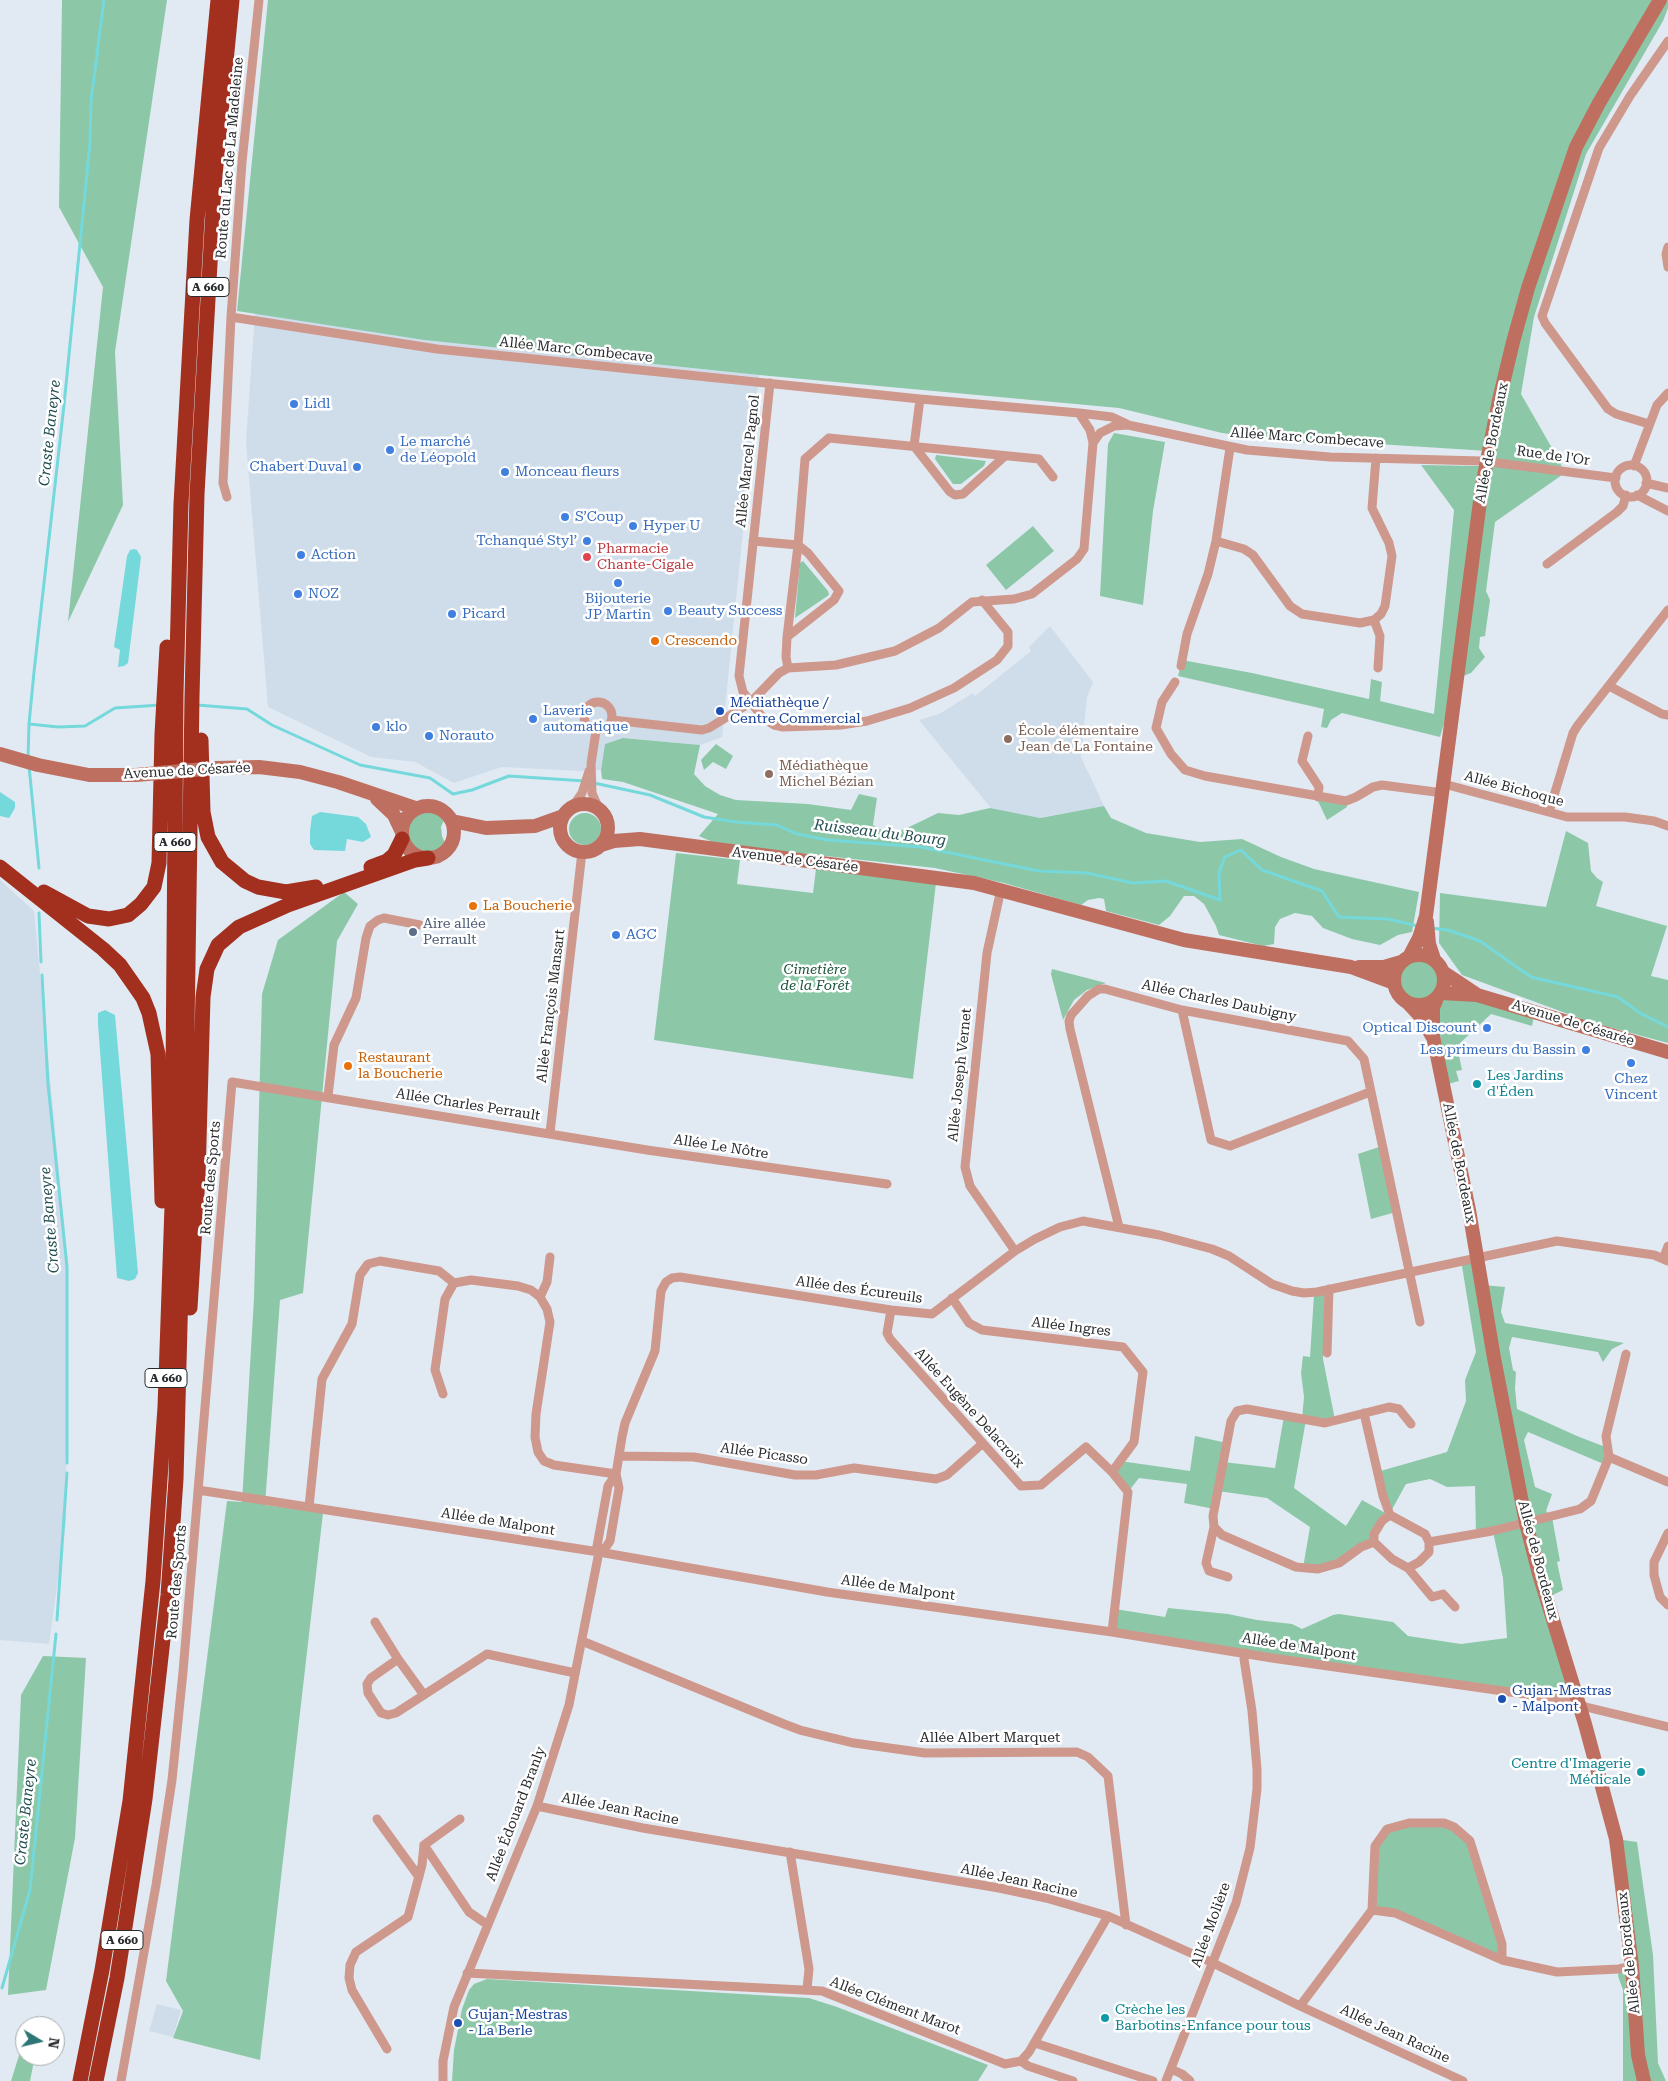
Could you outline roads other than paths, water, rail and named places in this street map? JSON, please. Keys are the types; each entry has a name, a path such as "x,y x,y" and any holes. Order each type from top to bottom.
{"highway":[{"name":"A 660","path":"80,2081 102,1970 130,1801 153,1581 165,1408 172,1206 169,732 175,534 181,504 197,220 218,0"},
{"name":"A 660","path":"96,2081 117,1978 145,1799 168,1595 176,1479 196,698 200,608 194,574 209,269 222,92 232,0"},
{"path":"196,722 203,812 208,838 222,862 245,880 286,892 313,888 386,861 394,855 402,834"},
{"path":"0,867 40,894 88,916 109,918 128,915 141,904 154,887 159,863 169,732"},
{"path":"0,855 40,894 120,965 134,983 149,1013 158,1054 163,1230 153,1581"},
{"path":"176,1479 198,1186 202,997 207,969 212,956 218,945 227,935 253,920 415,860 428,858"}],"main road":[{"name":"Allée de Bordeaux","path":"1405,960 1425,936 1426,913 1487,461 1499,400 1523,306 1576,147 1599,103 1660,0"},
{"name":"Avenue de Césarée","path":"0,754 38,765 89,775 136,775 216,768 259,767 300,772 338,782 415,808"},
{"name":"Avenue de Césarée","path":"373,795 394,815 402,834"},
{"path":"452,821 486,828 535,826 568,811 587,804 603,815 608,832 601,845 589,852 582,852 570,847 562,837 560,830 568,811"},
{"path":"450,846 454,830 452,821 441,808 424,806 415,808 408,814 404,821 402,834 406,847 412,853 428,858 444,853 450,846 468,834 486,828"},
{"name":"Avenue de Césarée","path":"603,815 640,839"},
{"path":"535,826 562,837"},
{"name":"Avenue de Césarée","path":"601,845 614,841 640,839 950,879 1001,889 1184,940 1351,967"},
{"path":"1405,960 1397,969 1394,983 1397,991 1408,1003 1424,1005 1439,996 1444,986 1443,972 1434,959 1425,936"},
{"path":"1351,967 1384,966 1421,955 1434,959"},
{"path":"1351,967 1394,983"},
{"name":"Avenue de Césarée","path":"1443,972 1477,995 1668,1052"},
{"name":"Avenue de Césarée","path":"1439,996 1477,995"},
{"name":"Allée de Bordeaux","path":"1439,996 1433,1008 1432,1036 1477,1256 1494,1358 1526,1523 1616,1839 1632,1966 1638,2055 1644,2081"},
{"name":"Allée de Bordeaux","path":"1408,1003 1422,1018 1432,1036"}],"street":[{"name":"Route du Lac de La Madeleine","path":"227,497 223,490 223,475 231,317 242,162 259,0"},
{"path":"1650,424 1616,414 1608,409 1545,323 1542,316 1599,148 1630,96 1668,41"},
{"path":"1668,247 1666,261 1668,267"},
{"name":"Allée Marc Combecave","path":"231,317 437,350 920,399 1079,413 1112,418 1128,425 1230,448 1330,457 1487,461"},
{"name":"Allée Marcel Pagnol","path":"770,384 739,676 741,686 762,718 774,725 836,726 867,721 933,699 977,674 1006,651 1009,642 1008,632 982,600"},
{"path":"1634,466 1657,406 1668,393"},
{"path":"920,399 914,446 950,492 958,496 963,494 1004,456"},
{"path":"612,720 702,730 714,726 750,702 779,673 788,668 836,665 895,651 939,628 972,602 1026,597 1039,589 1081,555 1086,534 1093,443 1090,430 1079,413"},
{"name":"Allée Marc Combecave","path":"1093,443 1105,430 1114,426 1128,425"},
{"path":"788,668 786,657 787,637 798,545 804,459 829,438 1039,459 1053,477"},
{"path":"1181,666 1186,634 1207,578 1216,541 1230,448"},
{"path":"1216,541 1238,546 1253,555 1290,606 1302,614 1360,623 1374,620 1381,614 1385,606 1392,556 1389,542 1372,508 1376,458"},
{"name":"Rue de l'Or","path":"1487,461 1616,478"},
{"path":"1637,495 1643,490 1646,483 1643,470 1634,466 1620,469 1616,478 1617,489 1626,496 1637,495 1668,511"},
{"path":"1646,483 1668,488"},
{"path":"1547,564 1617,512 1623,506 1626,496"},
{"name":"Allée Marcel Pagnol","path":"753,540 798,545"},
{"path":"787,637 834,600 839,591 808,553 798,545"},
{"path":"1549,812 1573,733 1668,610"},
{"path":"1374,620 1380,636 1378,668"},
{"name":"Allée Bichoque","path":"1176,682 1162,702 1156,728 1171,754 1185,770 1204,776 1346,801 1372,787 1444,789 1567,817 1625,817 1667,823"},
{"path":"1609,686 1662,714 1668,715"},
{"path":"599,702 608,706 612,720 608,727 596,731 588,727 584,720 584,711 590,704 599,702"},
{"path":"596,731 591,767 592,793 603,815"},
{"path":"1308,736 1302,761 1319,787 1318,797"},
{"path":"568,811 582,793 591,767"},
{"name":"Allée François Mansart","path":"550,1133 582,852"},
{"name":"Allée Joseph Vernet","path":"1001,889 987,953 965,1167 970,1186 1015,1251"},
{"path":"328,1096 334,1045 356,998 366,938 370,926 384,918 420,925"},
{"name":"Allée Charles Daubigny","path":"1119,1227 1069,1021 1074,1010 1088,996 1099,989 1182,1010 1348,1041 1364,1059 1408,1271"},
{"path":"1182,1010 1211,1140 1230,1146 1370,1092"},
{"name":"Allée Charles Perrault","path":"232,1082 550,1133"},
{"name":"Route des Sports","path":"121,2081 156,1885 172,1780 183,1672 232,1082"},
{"name":"Allée Le Nôtre","path":"550,1133 751,1166 887,1184"},
{"name":"Allée des Écureuils","path":"599,1552 597,1546 608,1486 616,1474 625,1423 655,1351 662,1291 669,1280 680,1277 891,1310 932,1314 1015,1251 1053,1229 1078,1222 1090,1221 1191,1243 1221,1252 1272,1284 1304,1293 1557,1240 1654,1255 1666,1260"},
{"path":"1666,1260 1668,1246"},
{"path":"540,1297 547,1282 550,1258"},
{"path":"309,1507 322,1380 352,1324 360,1275 368,1264 380,1261 439,1271 454,1283 471,1280 518,1286 531,1290 540,1297 547,1309 550,1322 536,1414 535,1437 538,1452 544,1461 554,1465 616,1474"},
{"path":"1408,1271 1420,1322"},
{"path":"443,1394 435,1370 445,1299 454,1283"},
{"path":"1327,1354 1329,1289"},
{"name":"Allée Ingres","path":"952,1298 969,1323 982,1330 1123,1347 1143,1372 1134,1442 1112,1472"},
{"name":"Allée Eugène Delacroix","path":"891,1310 887,1333 890,1339 1021,1486 1041,1485 1086,1447 1112,1472 1128,1492 1112,1632"},
{"path":"1429,1542 1526,1523 1580,1509 1591,1501 1609,1457 1606,1436 1626,1354"},
{"path":"1228,1577 1209,1571 1206,1563 1214,1527 1213,1516 1231,1421 1237,1411 1247,1410 1325,1423 1389,1408 1400,1409 1411,1424"},
{"path":"1364,1413 1383,1496 1390,1515 1425,1534 1429,1542 1429,1552 1419,1562 1408,1568"},
{"name":"Allée Picasso","path":"619,1456 694,1457 795,1476 816,1475 854,1468 936,1479 947,1475 982,1444"},
{"path":"1609,1457 1668,1482"},
{"name":"Allée de Malpont","path":"198,1490 599,1552 827,1592 1112,1632 1573,1702 1668,1727"},
{"path":"1390,1515 1382,1521 1374,1534 1374,1542 1392,1559 1408,1568 1432,1597 1443,1594 1455,1607"},
{"path":"1214,1527 1222,1535 1296,1567 1318,1569 1336,1564 1374,1542"},
{"path":"1668,1533 1654,1565 1654,1575 1660,1597 1668,1605"},
{"name":"Allée Édouard Branly","path":"443,2081 443,2061 454,2007 537,1806 569,1705 599,1552"},
{"path":"375,1622 398,1659 424,1695"},
{"name":"Allée Albert Marquet","path":"582,1641 800,1730 854,1743 926,1753 1077,1752 1088,1757 1108,1776 1126,1925"},
{"name":"Allée Molière","path":"1166,2081 1236,1903 1250,1848 1257,1789 1252,1711 1244,1659 1245,1653"},
{"path":"398,1659 370,1678 368,1684 368,1692 381,1713 388,1715 396,1713 487,1654 575,1673"},
{"name":"Allée Jean Racine","path":"537,1806 643,1828 1014,1891 1108,1916 1213,1963 1300,2006 1464,2081"},
{"path":"387,2049 352,1990 349,1978 350,1965 356,1952 408,1916 422,1865 424,1845 460,1818"},
{"path":"377,1819 419,1877"},
{"path":"1300,2006 1372,1910 1375,1846 1387,1829 1409,1823 1444,1823 1454,1827 1470,1841 1502,1944 1502,1960"},
{"path":"424,1845 469,1912 488,1925"},
{"path":"790,1852 809,1970 807,1989"},
{"path":"1372,1910 1395,1913 1502,1960 1557,1972 1619,1969 1632,1966"},
{"path":"1073,2081 1028,2066 1021,2061 1035,2043 1108,1916"},
{"name":"Allée Clément Marot","path":"467,1973 822,1991 1005,2064 1021,2061"},
{"path":"1035,2043 1153,2081"},
{"path":"1171,2069 1182,2074 1190,2081"}],"water":[{"path":"130,550 137,550 141,557 128,663 118,667 120,650 114,647 127,556"},
{"path":"0,792 15,802 15,808 9,818 0,816"},
{"path":"320,812 358,817 366,824 371,837 363,842 347,839 345,851 314,850 310,844 312,816"},
{"path":"105,1010 115,1015 138,1273 135,1279 129,1281 117,1278 98,1024 98,1013"}],"waterway":[{"name":"Craste Baneyre","path":"28,758 34,672 64,405 90,143 91,101 104,0"},
{"name":"Ruisseau du Bourg","path":"29,724 58,727 85,726 115,708 160,705"},
{"name":"Ruisseau du Bourg","path":"197,705 247,709 272,725 360,765 430,778 453,794 472,790 509,776 585,781"},
{"name":"Craste Baneyre","path":"29,766 39,868"},
{"name":"Ruisseau du Bourg","path":"594,783 650,795 704,817 777,825 797,834 828,840 921,847 1039,871 1087,873 1133,883 1166,881 1220,900 1219,872 1225,857 1241,850 1262,870 1322,891 1339,917 1388,919 1418,926"},
{"name":"Craste Baneyre","path":"39,913 41,962"},
{"name":"Ruisseau du Bourg","path":"1431,928 1448,930 1480,941 1531,977 1618,997 1640,1013 1668,1027"},
{"name":"Craste Baneyre","path":"42,975 48,1084 67,1267 67,1463"},
{"name":"Craste Baneyre","path":"57,1620 67,1473"},
{"name":"Craste Baneyre","path":"2,1988 30,1890 56,1634"}],"place":[{"name":"Lidl","path":"294,404"},
{"name":"Le marché de Léopold","path":"390,450"},
{"name":"Chabert Duval","path":"357,467"},
{"name":"Monceau fleurs","path":"505,472"},
{"name":"S’Coup","path":"565,517"},
{"name":"Hyper U","path":"633,526"},
{"name":"Tchanqué Styl’","path":"587,541"},
{"name":"Action","path":"301,555"},
{"name":"Pharmacie Chante-Cigale","path":"587,557"},
{"name":"Bijouterie JP Martin","path":"618,583"},
{"name":"NOZ","path":"298,594"},
{"name":"Beauty Success","path":"668,611"},
{"name":"Picard","path":"452,614"},
{"name":"Crescendo","path":"655,641"},
{"name":"Médiathèque / Centre Commercial","path":"720,711"},
{"name":"Laverie automatique","path":"533,719"},
{"name":"klo","path":"376,727"},
{"name":"Norauto","path":"429,736"},
{"name":"École élémentaire Jean de La Fontaine","path":"1008,739"},
{"name":"Médiathèque Michel Bézian","path":"769,774"},
{"name":"La Boucherie","path":"473,906"},
{"name":"Aire allée Perrault","path":"413,932"},
{"name":"AGC","path":"616,935"},
{"name":"Optical Discount","path":"1487,1028"},
{"name":"Les primeurs du Bassin","path":"1586,1050"},
{"name":"Chez Vincent","path":"1631,1063"},
{"name":"Restaurant la Boucherie","path":"348,1066"},
{"name":"Les Jardins d'Éden","path":"1477,1084"},
{"name":"Gujan-Mestras - Malpont","path":"1502,1699"},
{"name":"Centre d'Imagerie Médicale","path":"1641,1772"},
{"name":"Crèche les Barbotins-Enfance pour tous","path":"1105,2018"},
{"name":"Gujan-Mestras - La Berle","path":"458,2023"}],"park label":[{"name":"Cimetière de la Forêt","path":"815,978"}]}
